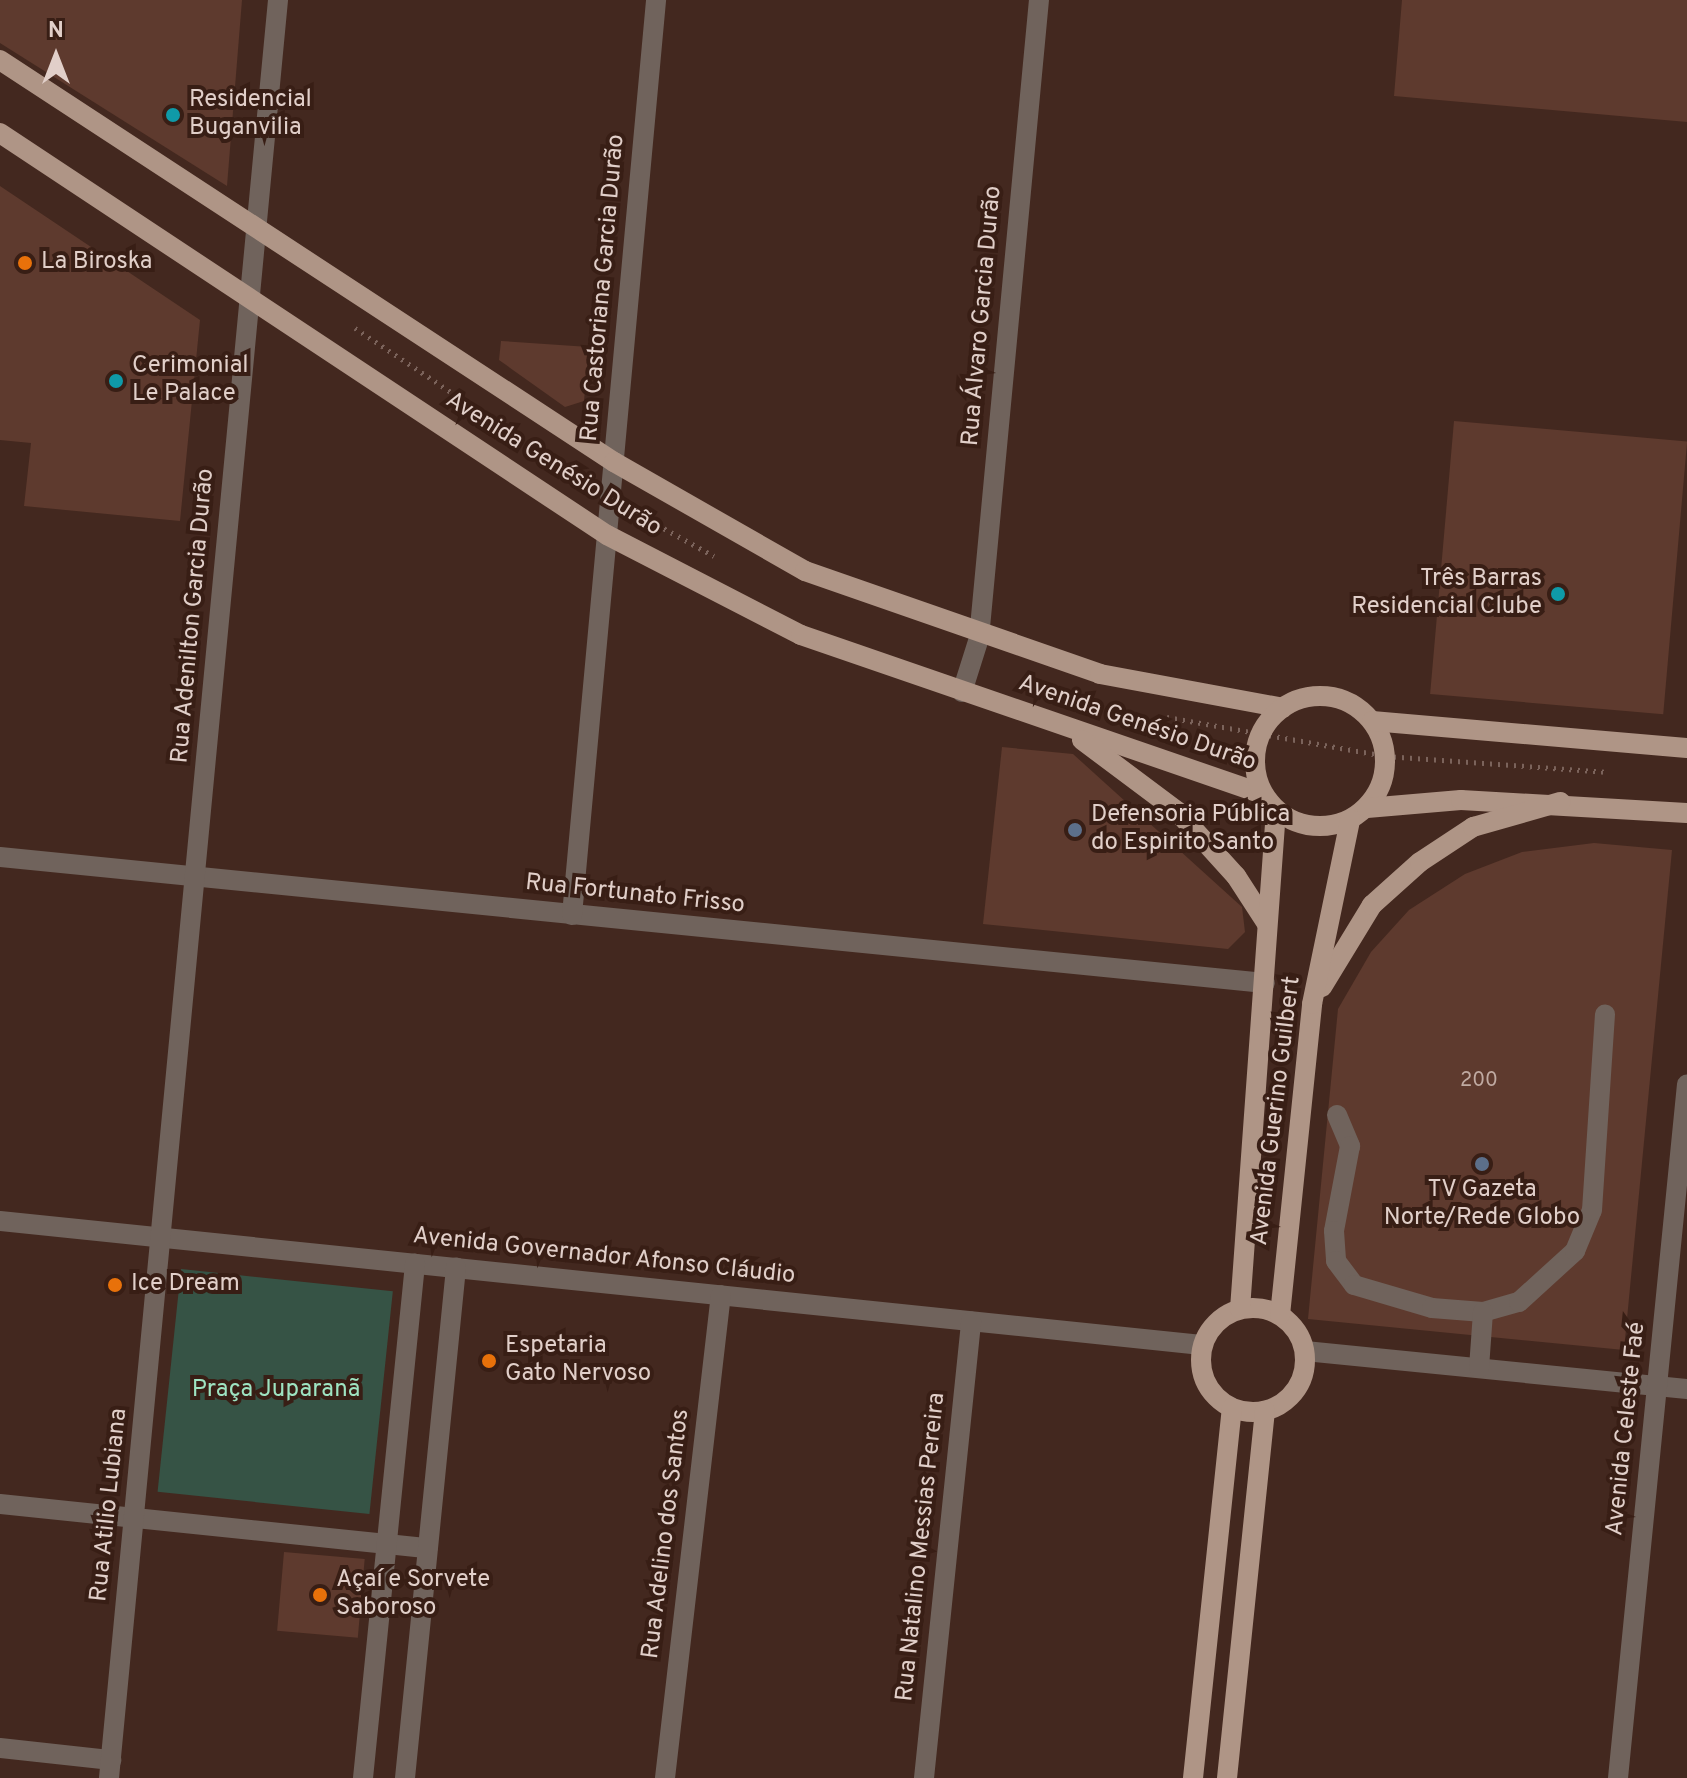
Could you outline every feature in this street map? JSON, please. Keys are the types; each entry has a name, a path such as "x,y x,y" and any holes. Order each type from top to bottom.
{"main road":[{"path":"0,60 257,225 614,462 805,571 979,638 1100,674 1283,708"},
{"name":"Avenida Genésio Durão","path":"0,133 607,535 801,635 1059,724 1269,802 1311,827 1358,814"},
{"path":"1259,738 1283,708 1300,699 1340,699 1372,721 1687,748"},
{"path":"1372,721 1386,756"},
{"path":"1059,724 1177,811 1236,876 1267,924"},
{"name":"Avenida Guerino Guilbert","path":"1240,1309 1267,924 1269,802 1254,757 1259,738"},
{"name":"Avenida Guerino Guilbert","path":"1280,1315 1312,1004 1358,814 1378,793 1386,756"},
{"path":"1358,814 1560,802 1687,813"},
{"path":"1312,1004 1372,905 1420,862 1473,827 1560,802"},
{"path":"1240,1309 1280,1315 1305,1351 1292,1395 1265,1411 1232,1408 1202,1375 1202,1345 1216,1322 1240,1309"},
{"path":"1193,1778 1232,1408"},
{"path":"1227,1778 1265,1411"}],"street":[{"name":"Rua Adenilton Garcia Durão","path":"163,1238 278,0"},
{"name":"Rua Castoriana Garcia Durão","path":"572,915 656,0"},
{"name":"Rua Álvaro Garcia Durão","path":"962,692 979,638 1039,0"},
{"name":"Rua Fortunato Frisso","path":"0,857 1265,983"},
{"path":"1337,1115 1350,1146 1334,1231 1336,1261 1354,1285 1378,1296 1483,1312 1519,1302 1575,1251 1592,1210 1605,1014"},
{"name":"Avenida Celeste Faé","path":"1618,1778 1687,1084"},
{"name":"Avenida Governador Afonso Cláudio","path":"0,1221 1202,1345"},
{"name":"Rua Atilio Lubiana","path":"110,1769 163,1238"},
{"path":"363,1778 415,1264"},
{"path":"405,1778 456,1268"},
{"name":"Rua Adelino dos Santos","path":"665,1778 721,1295"},
{"path":"1479,1368 1483,1312"},
{"name":"Rua Natalino Messias Pereira","path":"924,1778 971,1321"},
{"path":"1305,1351 1687,1389"},
{"path":"0,1504 428,1548"},
{"path":"0,1748 110,1769"}],"path":[{"path":"346,323 610,498 720,559"},
{"path":"1157,715 1259,738 1386,756 1613,772"}],"green space":[{"name":"Praça Juparanã","path":"181,1269 393,1291 369,1514 158,1492"}],"building":[{"name":"Residencial Buganvilia","path":"0,0 242,0 227,186 0,43"},
{"path":"1402,0 1687,0 1687,122 1394,96"},
{"name":"Cerimonial Le Palace","path":"0,186 200,320 180,521 24,506 31,443 0,440"},
{"path":"501,341 589,347 584,401 565,407 499,360"},
{"name":"Três Barras Residencial Clube","path":"1454,421 1687,441 1663,714 1430,694"},
{"name":"Defensoria Pública do Espirito Santo","path":"1002,747 1073,754 1242,907 1245,932 1228,949 983,924"},
{"name":"TV Gazeta Norte/Rede Globo","path":"1594,843 1672,850 1624,1350 1308,1319 1338,1009 1371,952 1409,910 1465,874 1522,852"},
{"name":"Açaí e Sorvete Saboroso","path":"284,1552 365,1559 358,1638 277,1631"}],"place":[{"name":"Residencial Buganvilia","path":"173,115"},
{"name":"La Biroska","path":"25,263"},
{"name":"Cerimonial Le Palace","path":"116,381"},
{"name":"Três Barras Residencial Clube","path":"1558,594"},
{"name":"Defensoria Pública do Espirito Santo","path":"1075,830"},
{"name":"TV Gazeta Norte/Rede Globo","path":"1482,1164"},
{"name":"Ice Dream","path":"115,1285"},
{"name":"Espetaria Gato Nervoso","path":"489,1361"},
{"name":"Açaí e Sorvete Saboroso","path":"320,1595"}]}
